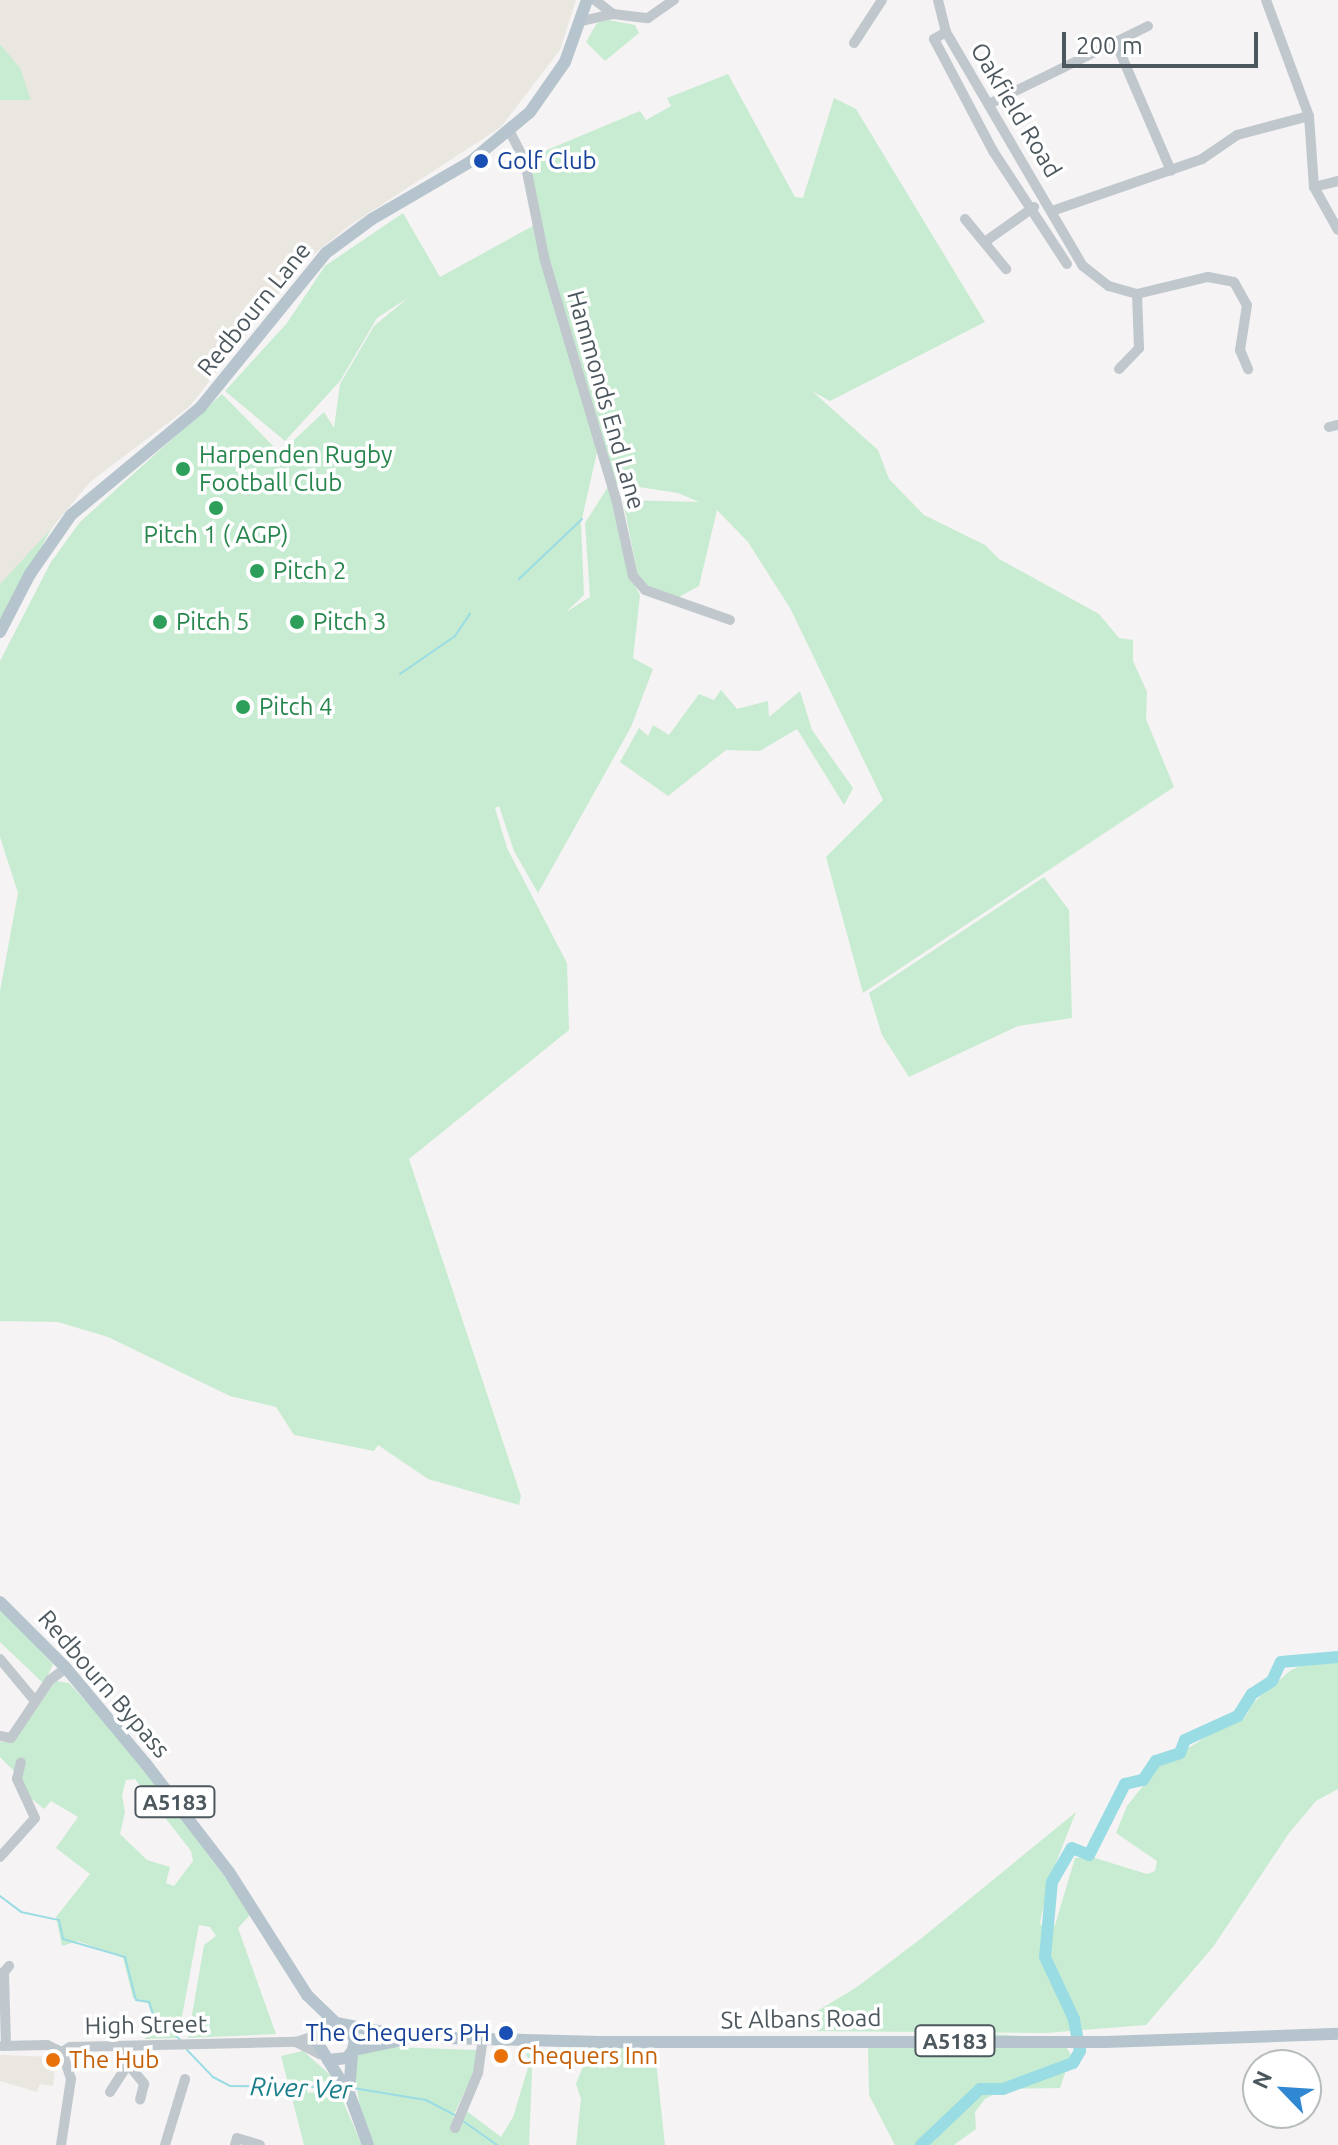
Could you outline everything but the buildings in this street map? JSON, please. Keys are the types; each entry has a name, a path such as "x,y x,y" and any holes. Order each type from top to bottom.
{"main road":[{"name":"Redbourn Lane","path":"0,632 30,574 71,515 200,408 326,253 510,132 546,92 582,21 587,0"},
{"name":"Redbourn Bypass","path":"0,1602 66,1668 229,1872 307,1995 341,2025"},
{"name":"Redbourn Bypass","path":"307,1995 318,2034"},
{"path":"347,2085 355,2039 341,2025 318,2034 324,2057 347,2085 368,2145"},
{"name":"St Albans Road","path":"341,2025 409,2037 483,2039 1086,2042 1289,2032 1338,2034"},
{"name":"St Albans Road","path":"352,2052 409,2037"},
{"path":"324,2057 339,2061 352,2052"}],"street":[{"path":"595,0 613,14"},
{"path":"582,21 613,14 648,18 674,0"},
{"path":"854,43 882,0"},
{"name":"Oakfield Road","path":"938,0 946,32 1051,210 1037,211"},
{"path":"1266,0 1309,116 1314,187 1338,230"},
{"path":"989,104 1148,26"},
{"name":"Oakfield Road","path":"946,32 934,39 993,151 1037,211 1067,264"},
{"path":"1116,43 1171,171"},
{"path":"1248,369 1240,350 1247,305 1234,282 1208,277 1137,294 1094,278 1051,210 1202,159 1237,135 1309,116"},
{"name":"Hammonds End Lane","path":"510,132 525,162 545,261 616,499 633,576 645,590 730,620"},
{"path":"1314,187 1338,181"},
{"path":"986,241 1037,211"},
{"path":"965,219 1006,269"},
{"path":"1119,369 1139,348 1137,294"},
{"path":"0,1659 35,1701"},
{"path":"0,1736 11,1738 35,1701 66,1668"},
{"path":"0,1857 27,1832 36,1814 18,1785 21,1762"},
{"path":"3,2046 4,1972 9,1966"},
{"name":"High Street","path":"3,2046 47,2045 62,2052 70,2047 296,2042 318,2034"},
{"path":"455,2128 478,2073 483,2039"},
{"name":"High Street","path":"296,2042 324,2057"},
{"path":"110,2092 128,2064 128,2047"},
{"path":"61,2145 71,2079 62,2052"},
{"path":"128,2064 144,2084 140,2100"},
{"path":"165,2145 185,2079"},
{"path":"235,2145 237,2138 260,2145"}],"shaded area":[{"path":"0,0 576,0 560,50 501,127 349,226 302,264 189,407 90,482 51,529 0,625"},
{"path":"0,2055 56,2057 53,2086 40,2084 37,2092 0,2081"}],"green space":[{"path":"608,20 635,25 639,33 605,61 586,42 597,23"},
{"path":"0,44 20,68 31,100 0,100"},
{"path":"728,74 795,197 803,198 834,98 856,109 985,322 830,401 812,391 878,450 889,479 924,515 985,545 999,559 1099,614 1119,638 1133,640 1133,661 1147,692 1146,719 1174,787 863,993 826,857 883,800 790,608 748,542 717,510 699,586 677,598 650,590 638,577 623,500 699,502 678,493 606,482 597,452 581,523 584,595 566,612 590,597 585,523 608,487 628,573 640,595 633,658 653,669 631,727 538,893 514,851 499,806 495,808 507,848 567,963 569,1030 409,1159 521,1496 519,1505 428,1479 378,1445 374,1451 294,1435 276,1407 230,1396 108,1337 58,1322 0,1321 0,991 18,893 0,837 0,661 51,562 80,522 222,394 280,453 324,412 334,428 340,384 374,326 409,297 377,318 340,381 285,441 225,391 287,323 325,266 403,213 440,277 540,222 528,158 640,111 646,120 671,106 667,98"},
{"path":"51,529 6,612 0,625 0,584"},
{"path":"721,690 737,709 768,701 769,717 800,691 812,730 853,788 844,805 797,729 760,751 726,750 668,796 620,762 639,728 648,736 653,725 669,735 699,694 714,700"},
{"path":"1044,877 1069,910 1072,1018 1018,1026 909,1077 882,1035 869,993"},
{"path":"0,1608 53,1664 44,1684 0,1642"},
{"path":"1338,1661 1338,1789 1316,1801 1289,1833 1213,1947 1146,2025 1045,2033 803,2031 799,2022 857,1987 923,1937 1076,1812 1049,1880 1040,1923 1046,1933 1055,1925 1075,1858 1095,1858 1147,1874 1155,1871 1157,1861 1116,1833 1127,1806 1158,1767 1222,1727 1244,1719 1254,1702 1291,1670 1307,1663"},
{"path":"56,1681 69,1683 123,1742 252,1913 238,1928 276,2034 188,2038 204,1945 216,1936 210,1927 199,1925 178,2038 145,2039 154,2022 148,2003 133,1998 123,1958 78,1941 62,1946 56,1917 90,1874 56,1848 78,1817 51,1801 44,1809 27,1795 14,1771 0,1757 0,1742 13,1742","holes":["135,1779 191,1851 193,1861 174,1886 166,1883 170,1867 147,1860 120,1834 125,1812 122,1795 126,1780"]},
{"path":"991,2034 1061,2038 1071,2055 1060,2088 1003,2089 985,2099 975,2112 976,2129 954,2145 895,2145 869,2095 868,2045 927,2048"},
{"path":"390,2047 478,2050 479,2060 453,2117 468,2112 501,2137 513,2117 530,2061 526,2055 533,2047 529,2145 374,2145 361,2116 354,2066 360,2050"},
{"path":"643,2047 655,2052 665,2145 576,2145 581,2099 576,2084 590,2048"},
{"path":"303,2051 336,2080 305,2083 308,2093 338,2090 362,2145 304,2145 281,2056"}],"waterway":[{"path":"519,579 582,519"},
{"path":"400,674 455,636 470,614"},
{"name":"River Ver","path":"921,2145 980,2089 1003,2089 1073,2063 1080,2051 1074,2019 1045,1957 1052,1882 1072,1848 1089,1855 1125,1784 1143,1780 1156,1761 1180,1753 1185,1740 1238,1716 1252,1694 1272,1681 1281,1662 1338,1657"},
{"name":"River Ver","path":"0,1896 21,1912 59,1920 63,1939 125,1957 136,2000 149,2002 158,2028 171,2030 181,2041"},
{"name":"River Ver","path":"187,2050 213,2077 230,2086 338,2087"},
{"name":"River Ver","path":"353,2088 426,2100 456,2116"},
{"name":"River Ver","path":"463,2121 497,2145"}],"place":[{"name":"Golf Club","path":"481,161"},
{"name":"Harpenden Rugby Football Club","path":"183,469"},
{"name":"Pitch 1 ( AGP)","path":"216,508"},
{"name":"Pitch 2","path":"257,571"},
{"name":"Pitch 5","path":"160,622"},
{"name":"Pitch 3","path":"297,622"},
{"name":"Pitch 4","path":"243,707"},
{"name":"The Chequers PH","path":"506,2033"},
{"name":"Chequers Inn","path":"501,2056"},
{"name":"The Hub","path":"53,2060"}]}
